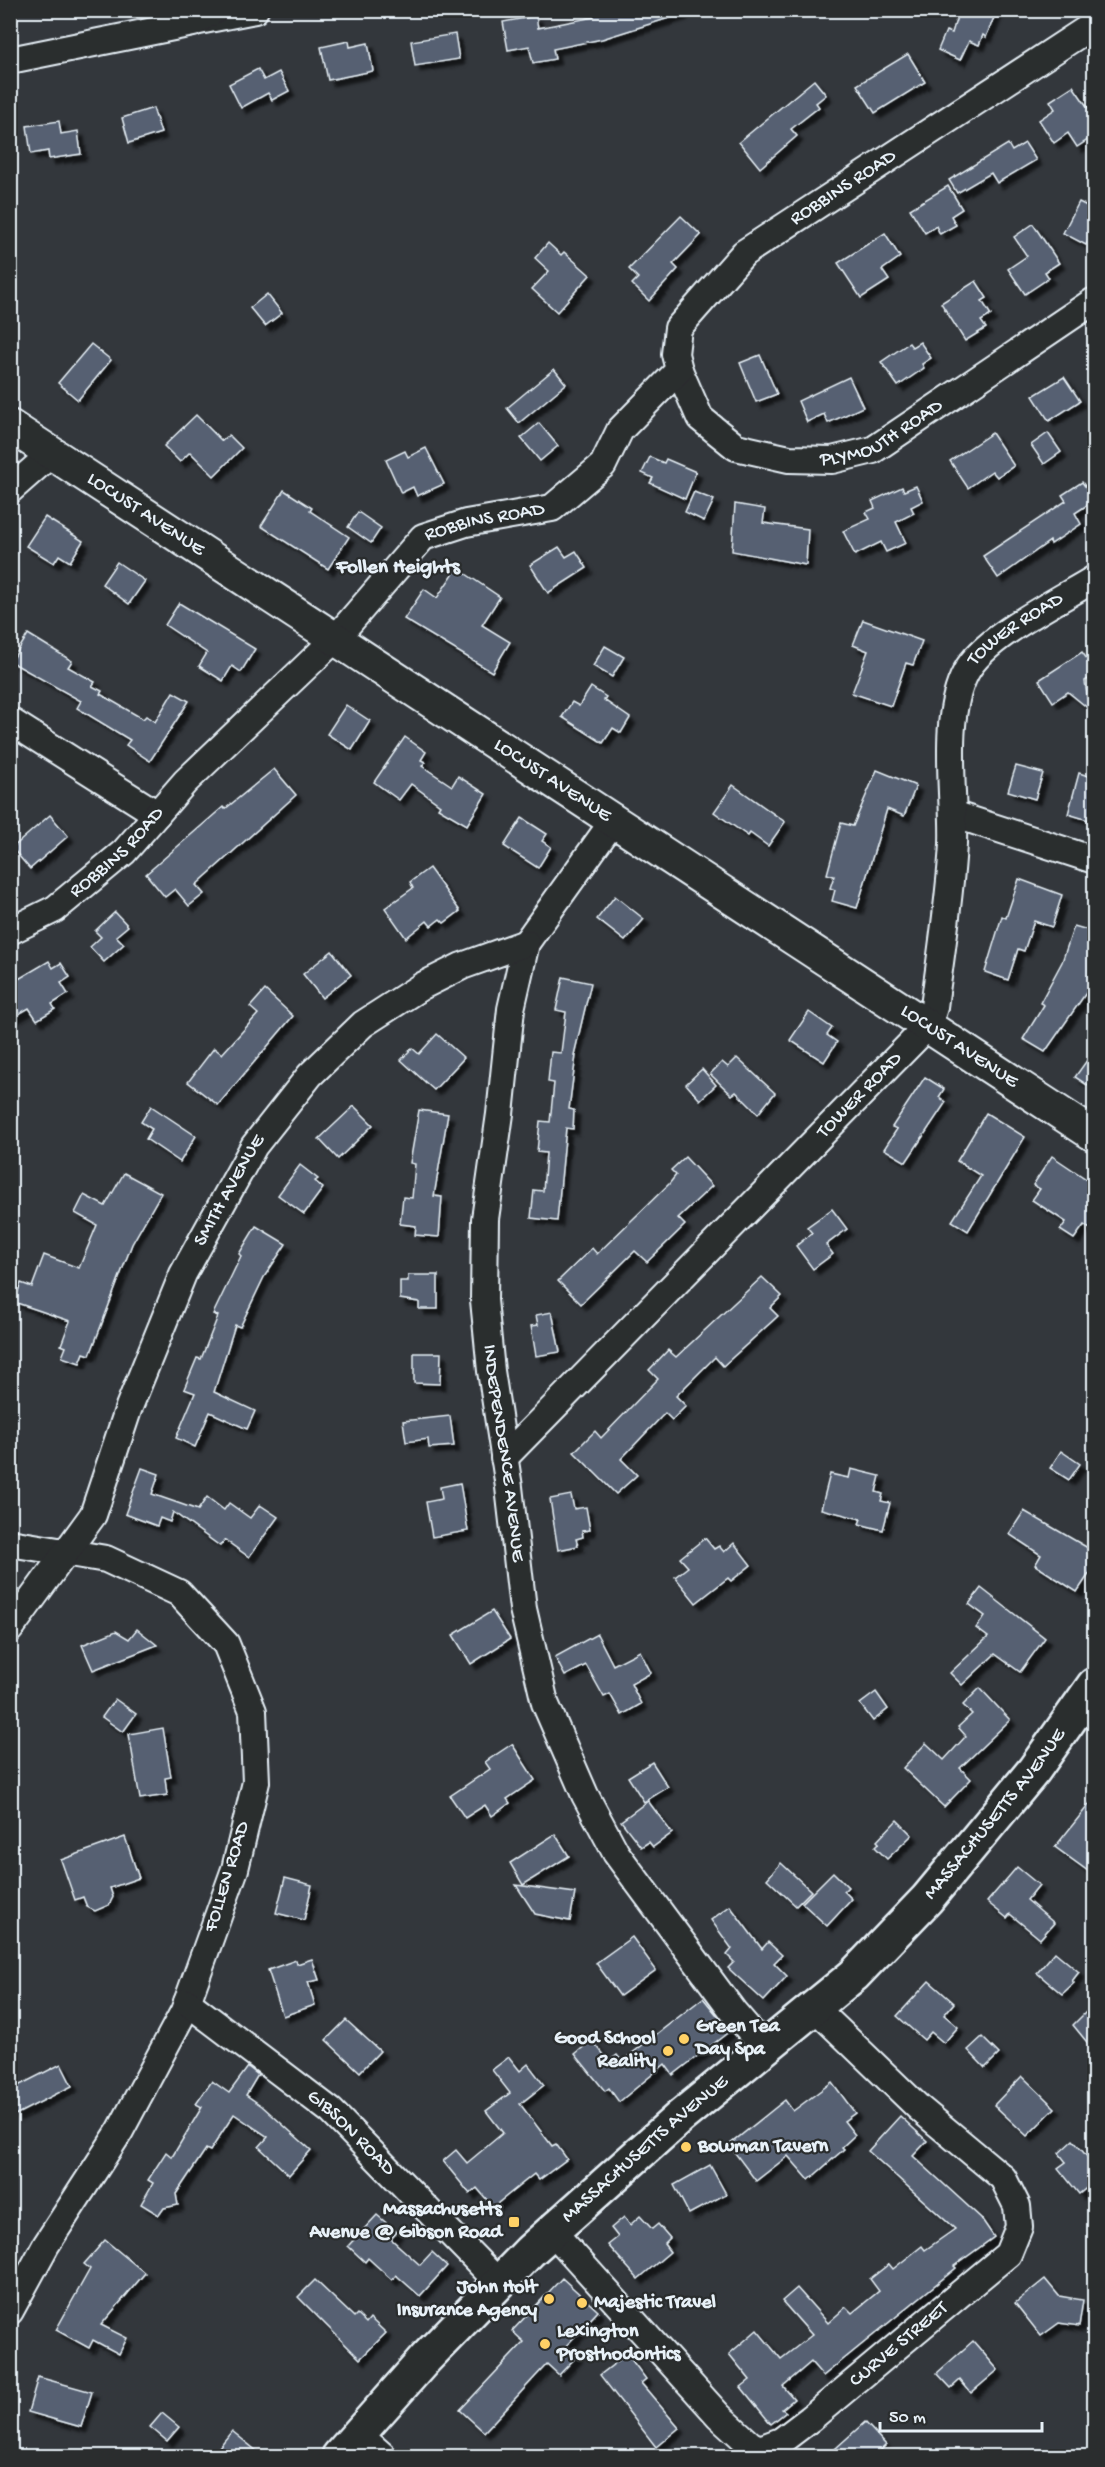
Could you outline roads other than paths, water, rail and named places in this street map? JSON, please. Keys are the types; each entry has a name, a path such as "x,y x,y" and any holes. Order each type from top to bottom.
{"main road":[{"name":"MASSACHUSETTS AVENUE","path":"349,2445 499,2283 552,2231 680,2116 854,1975 927,1899 1034,1770 1095,1686"}],"street":[{"path":"193,23 215,10"},
{"path":"10,60 255,10"},
{"name":"ROBBINS ROAD","path":"10,931 56,909 124,852 185,782 336,638 423,537 466,523 552,508 603,465 620,430 679,369 675,354 678,328 744,253 1087,24"},
{"name":"PLYMOUTH ROAD","path":"679,369 700,418 736,447 789,459 832,460 873,450 1095,301"},
{"name":"LOCUST AVENUE","path":"10,426 1095,1135"},
{"path":"10,490 52,453"},
{"name":"TOWER ROAD","path":"504,1458 928,1026 934,1007 951,872 954,713 966,671 988,646 1095,579"},
{"path":"10,721 157,814"},
{"path":"953,814 1095,860"},
{"name":"INDEPENDENCE AVENUE","path":"614,820 526,943 511,1009 485,1219 484,1300 491,1371 524,1609 545,1703 585,1795 616,1853 726,2002 765,2048"},
{"name":"SMITH AVENUE","path":"10,1629 93,1515 129,1407 183,1274 254,1146 310,1075 363,1024 422,986 462,966 526,943"},
{"name":"FOLLEN ROAD","path":"10,1543 106,1559 179,1593 226,1644 253,1711 256,1782 235,1869 187,2002 120,2131 46,2245 10,2311"},
{"name":"GIBSON ROAD","path":"187,2002 331,2111 499,2283"},
{"name":"CURVE STREET","path":"552,2231 719,2416 751,2445 760,2449 781,2441 810,2419 1008,2254 1020,2227 1017,2206 1003,2178 920,2108 815,2008"},
{"path":"349,2445 383,2457"}],"place":[{"name":"Green Tea Day Spa","path":"684,2039"},
{"name":"Good School Reality","path":"668,2051"},
{"name":"Bowman Tavern","path":"686,2147"},
{"name":"Massachusetts Avenue @ Gibson Road","path":"514,2222"},
{"name":"John Holt Insurance Agency","path":"549,2299"},
{"name":"Majestic Travel","path":"582,2303"},
{"name":"Lexington Prosthodontics","path":"545,2344"}],"district":[{"name":"Follen Heights","path":"398,568"}]}
